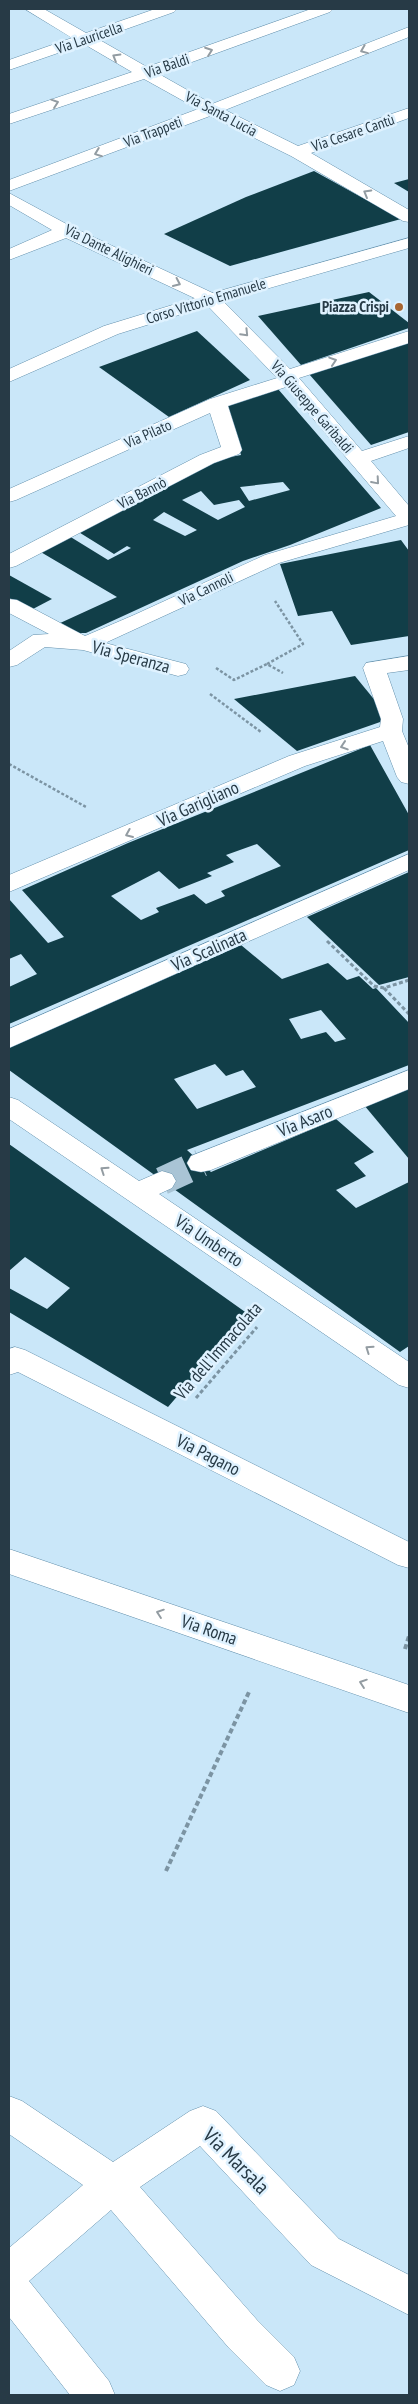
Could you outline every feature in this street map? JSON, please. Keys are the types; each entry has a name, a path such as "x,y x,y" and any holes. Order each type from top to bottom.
{"street":[{"name":"Via Santa Lucia","path":"33,9 211,110 297,152 409,217"},
{"name":"Via Lauricella","path":"9,65 169,9"},
{"name":"Via Baldi","path":"9,119 325,9"},
{"name":"Via Trappeti","path":"9,186 211,110 409,32"},
{"name":"Via Cesare Cantù","path":"297,152 409,113"},
{"name":"Via Dante Alighieri","path":"9,198 66,230 211,299"},
{"path":"9,255 66,230"},
{"name":"Corso Vittorio Emanuele","path":"9,376 111,330 211,299 409,243"},
{"name":"Via Giuseppe Garibaldi","path":"211,299 288,378 409,519"},
{"name":"Via Pilato","path":"9,496 217,404 409,336"},
{"name":"Via Bannò","path":"9,562 207,459 232,450 217,404"},
{"path":"357,458 409,442"},
{"name":"Via Cannoli","path":"9,660 41,640 84,644 142,620 272,559 409,519"},
{"name":"Via Speranza","path":"9,605 84,644 178,669"},
{"path":"409,663 374,668 392,719 391,731 409,777"},
{"name":"Via Garigliano","path":"9,884 297,761 391,731"},
{"name":"Via Scalinata","path":"9,1039 409,861"},
{"name":"Via Asaro","path":"201,1163 409,1079"},
{"name":"Via Umberto","path":"9,1106 287,1292 409,1377"},
{"path":"138,1194 162,1182"},
{"name":"Via Pagano","path":"9,1364 15,1358 409,1556"},
{"name":"Via Roma","path":"9,1562 409,1699"},
{"path":"9,2113 113,2184 243,2334 280,2371"},
{"name":"Via Marsala","path":"113,2184 203,2123 325,2252 409,2296"},
{"path":"9,2273 113,2184"},
{"path":"9,2286 95,2395"}],"path":[{"path":"234,680 303,644 254,566"},
{"path":"267,664 283,673"},
{"name":"Via Speranza","path":"178,669 261,733"},
{"path":"9,764 73,799"},
{"path":"295,912 374,986 384,988 409,980"},
{"path":"384,988 409,1014"},
{"name":"Via dell'Immacolata","path":"190,1406 287,1292"},
{"path":"166,1871 269,1650"}],"building":[{"path":"314,171 401,219 230,266 164,234 246,197"},
{"path":"409,179 409,192 394,183"},
{"path":"369,292 409,323 409,328 301,365 258,316"},
{"path":"197,331 250,380 169,417 99,367"},
{"path":"409,343 409,432 371,445 309,374"},
{"path":"278,389 381,508 290,545 243,561 86,633 73,633 58,624 117,597 39,551 69,536 108,560 131,548 127,546 114,554 77,531 214,460 241,455 225,405","holes":["283,482 290,490 249,501 240,487","201,491 214,505 239,500 245,507 218,520 182,500","164,512 197,530 185,536 153,520"]},
{"path":"401,540 409,551 409,636 351,645 332,611 298,616 280,564"},
{"path":"9,575 52,599 31,610 9,598"},
{"path":"355,676 377,703 383,721 297,751 234,699"},
{"path":"370,745 409,815 409,850 9,1024 9,987 37,974 21,954 9,959 9,899 48,943 64,937 22,890 128,843","holes":["257,844 281,866 221,891 225,896 206,904 194,894 156,908 159,912 141,920 111,896 159,871 179,889 212,876 207,873 234,862 226,855"]},
{"path":"409,872 409,977 379,985 307,917"},
{"path":"241,945 282,979 328,963 347,980 359,976 373,989 376,988 409,1023 409,1065 187,1150 211,1172 336,1119 374,1152 354,1163 366,1176 336,1190 356,1208 409,1182 409,1346 400,1352 9,1070 9,1048","holes":["321,1010 346,1039 335,1042 326,1032 301,1039 289,1019","215,1064 226,1076 243,1070 256,1087 197,1109 174,1079"]},
{"path":"409,1087 409,1159 364,1105"},
{"path":"9,1144 248,1314 168,1407 9,1312 9,1288 47,1309 70,1288 25,1257 9,1271"}],"tunnel":[{"path":"162,1181 201,1163"}],"place":[{"name":"Piazza Crispi","path":"399,307"}]}
